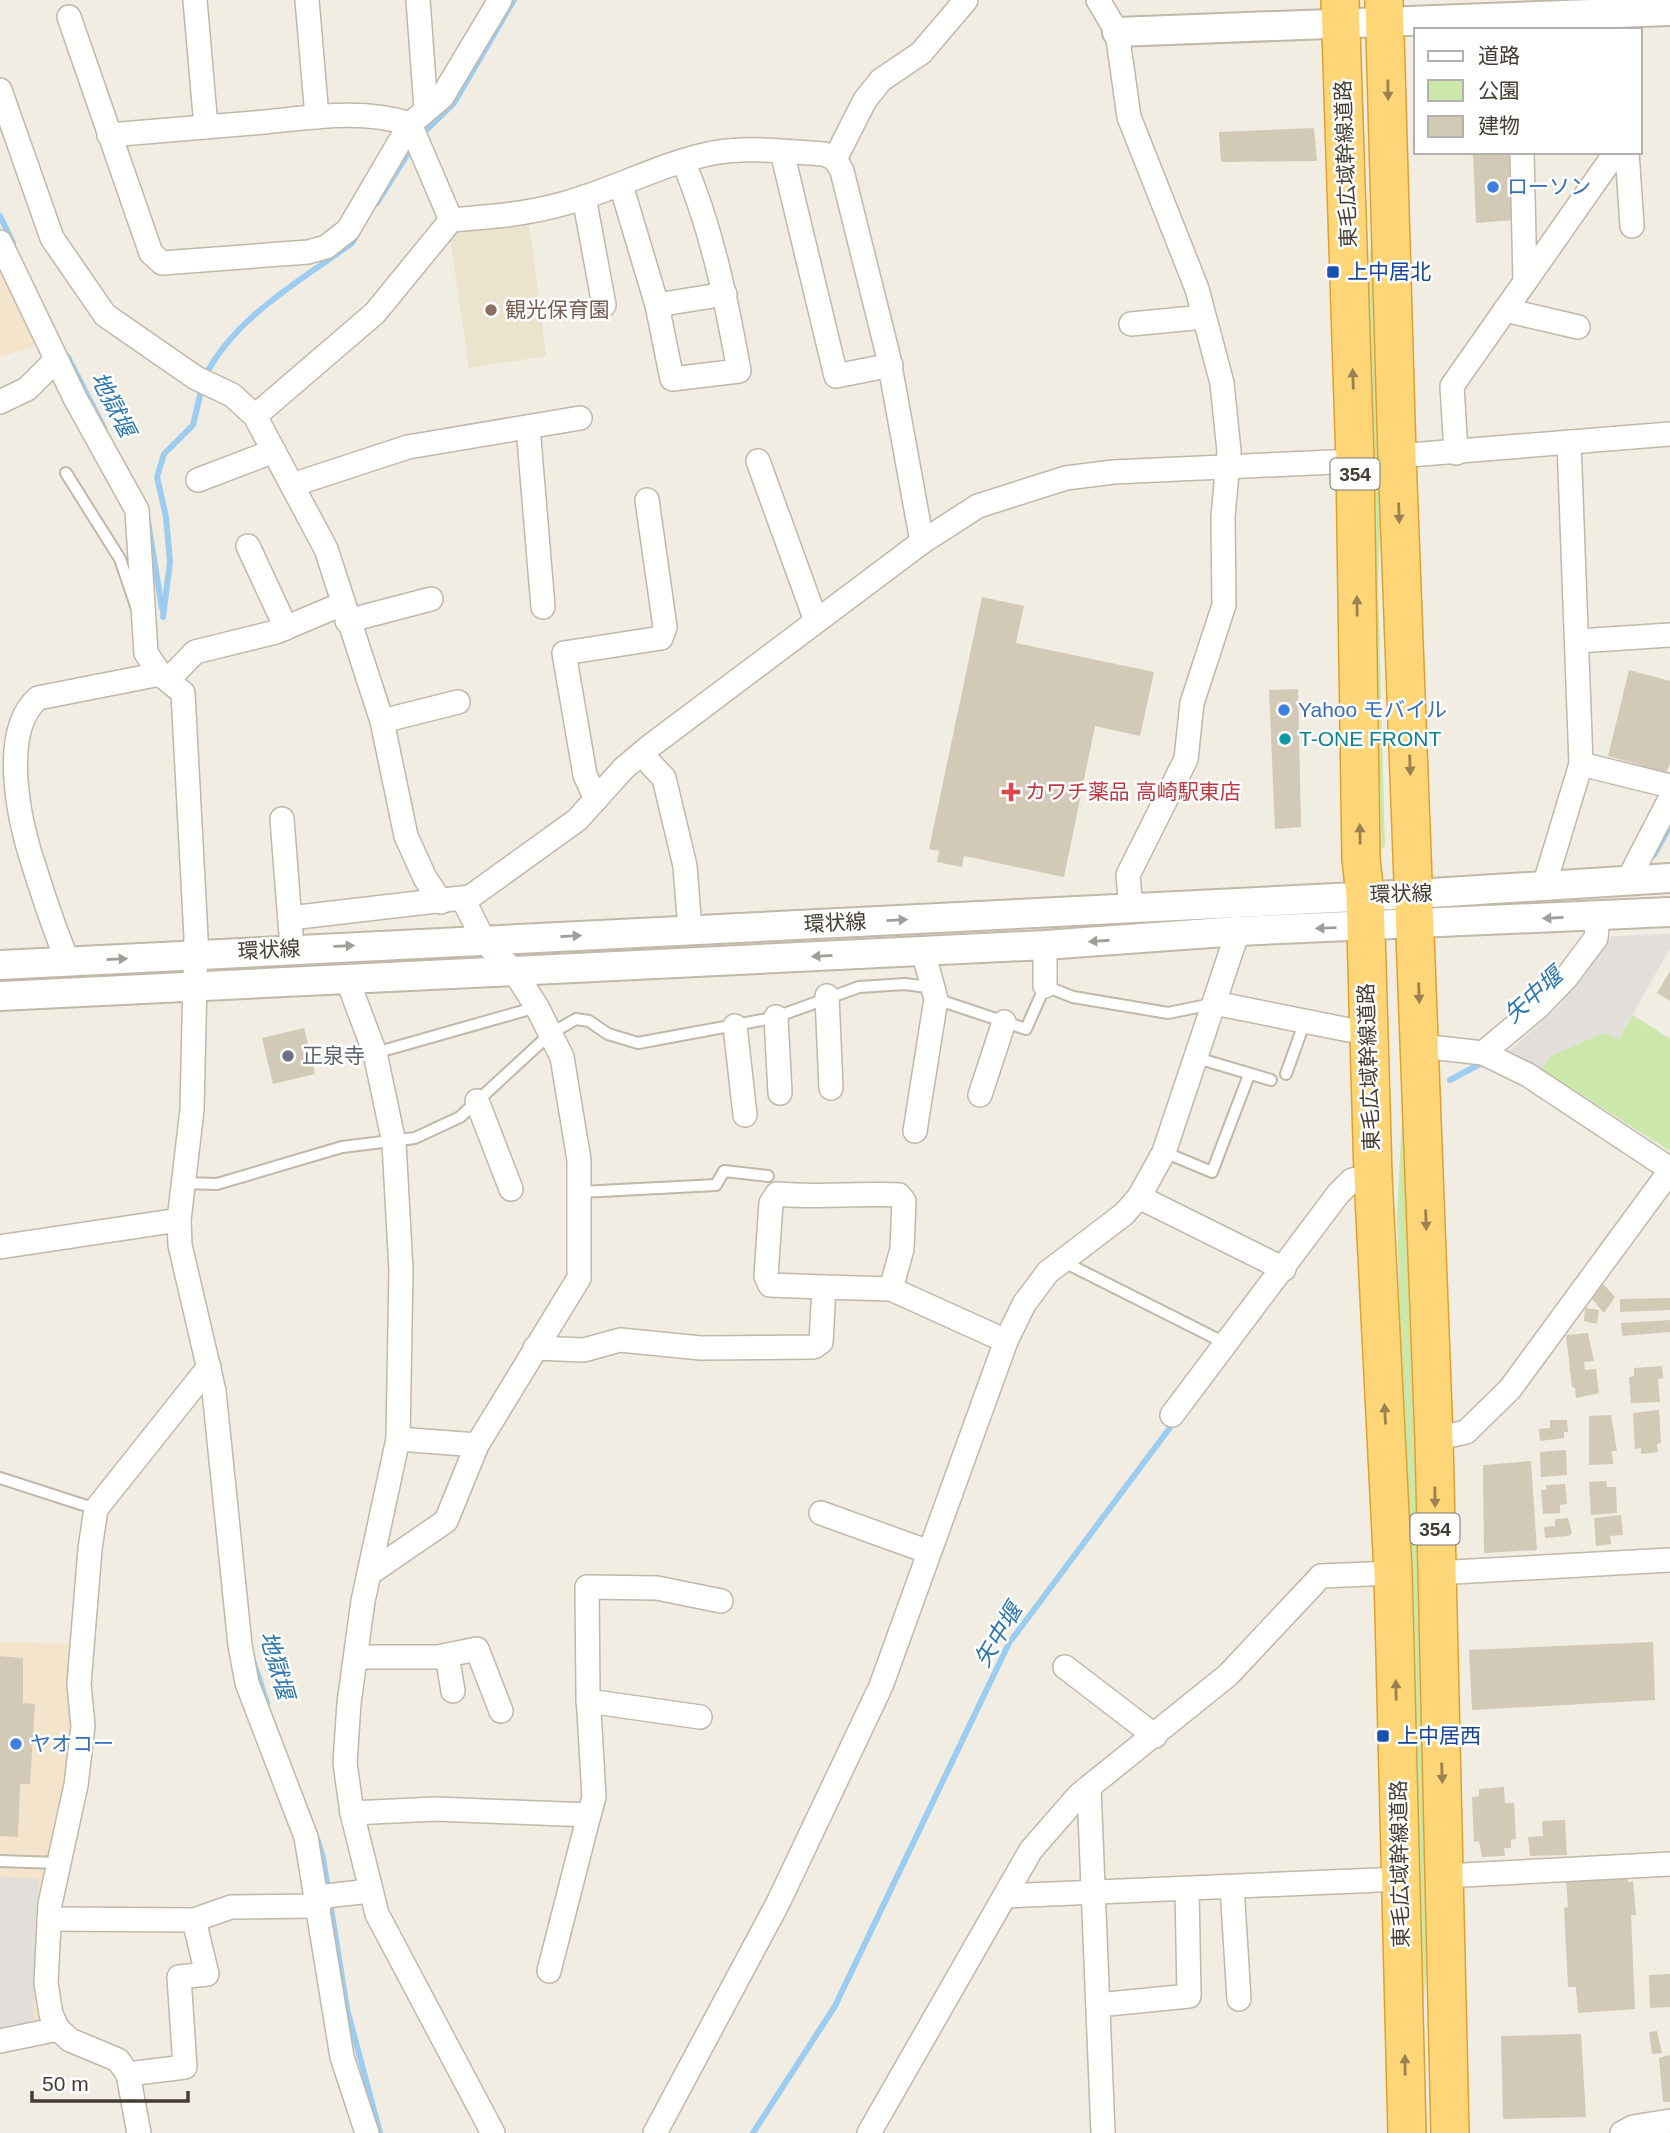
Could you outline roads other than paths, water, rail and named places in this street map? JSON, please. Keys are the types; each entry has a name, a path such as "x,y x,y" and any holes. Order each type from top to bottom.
{"highway":[{"name":"東毛広域幹線道路","path":"1341,11 1355,461 1361,859 1373,1176 1393,1573 1407,2133"},
{"name":"東毛広域幹線道路","path":"1385,11 1397,456 1434,1439 1450,2133"}],"street":[{"path":"195,0 206,127"},
{"path":"307,0 317,117"},
{"path":"418,0 418,117 451,220"},
{"path":"69,17 151,253 162,263 308,252 326,247 348,230 418,117 442,97 500,0"},
{"path":"835,159 865,100 881,80 921,53 966,0"},
{"path":"1098,0 1117,32 1129,117 1180,245 1204,317 1222,383 1229,451 1223,517 1224,605 1192,703 1186,759 1128,875 1131,908"},
{"path":"1117,32 1341,11 1634,22 1670,11"},
{"path":"0,90 52,238 105,315 196,379 232,395 255,416 326,549 382,721 406,836 425,878 452,901 484,941 514,971 537,1007 562,1057 581,1192 579,1278 477,1445 446,1521 370,1573"},
{"path":"109,135 317,117 375,114 418,117"},
{"path":"782,152 836,376 891,365"},
{"path":"255,416 375,313 451,220 501,217 584,197 713,153 824,154 835,159 842,171 891,365 922,542"},
{"path":"1522,154 1525,282"},
{"path":"1456,453 1452,386 1615,154"},
{"path":"1627,154 1632,226"},
{"path":"621,185 657,306 672,379 739,372 725,294 701,204 683,162"},
{"path":"584,197 604,305"},
{"path":"0,242 56,360 137,510 146,653 164,677 183,693 196,954 192,1110 179,1220 184,1268 215,1391 240,1645 247,1683 306,1837 342,2057 367,2133"},
{"path":"657,306 725,294"},
{"path":"1505,310 1578,327"},
{"path":"1131,324 1204,317"},
{"path":"0,402 27,389 56,360"},
{"path":"292,485 408,447 580,418"},
{"path":"528,427 542,607"},
{"path":"1397,456 1670,434"},
{"path":"1544,886 1581,764 1569,442"},
{"path":"198,480 274,451"},
{"path":"758,461 816,621"},
{"path":"290,918 452,901 554,840 641,754 922,542 978,506 1066,478 1228,465 1355,461"},
{"path":"596,799 585,775 564,653 661,638 665,627 647,500"},
{"path":"248,546 286,628"},
{"path":"68,962 9,791 9,736 22,707 38,698 164,677 195,652 345,612 431,599"},
{"path":"1578,641 1670,635"},
{"path":"382,721 458,702"},
{"path":"641,754 664,778 684,866 690,930"},
{"path":"1581,764 1670,786"},
{"path":"1628,880 1670,799"},
{"path":"282,819 292,948"},
{"name":"環状線","path":"1416,909 1544,886 1670,878"},
{"name":"環状線","path":"0,965 292,948 484,941 1131,908 1365,911 1416,909 1598,916 1670,912"},
{"name":"環状線","path":"0,996 1045,945 1238,931 1365,911"},
{"path":"1483,1053 1538,1007 1566,978 1596,938 1598,916"},
{"path":"655,2133 778,1903 881,1686 1006,1341 1024,1304 1048,1272 1124,1214 1139,1197 1164,1152 1238,931"},
{"path":"1045,945 1045,986"},
{"path":"915,1131 935,994 923,951"},
{"path":"347,979 375,1053 394,1143 401,1270 398,1439 370,1573 345,1746 352,1813 377,1914 493,2133"},
{"path":"827,996 831,1088"},
{"path":"1214,1003 1349,1030 1368,1030"},
{"path":"776,1017 780,1093"},
{"path":"980,1095 1004,1022"},
{"path":"735,1026 746,1115"},
{"path":"1421,1046 1483,1053 1528,1075 1670,1170 1510,1389 1466,1432 1434,1439"},
{"path":"477,1101 511,1189"},
{"path":"1172,1415 1338,1194 1352,1180 1373,1176"},
{"path":"891,1289 902,1249 904,1201 899,1195 850,1193 819,1198 777,1194 771,1203 766,1276 770,1284 891,1289 1006,1341"},
{"path":"1139,1197 1284,1269"},
{"path":"1,1241 179,1220"},
{"path":"535,1348 584,1350 620,1340 701,1348 814,1347 821,1342 824,1287"},
{"path":"139,2133 128,2074 118,2060 70,2040 58,2029 51,2014 46,1983 49,1919 58,1863 76,1785 83,1726 79,1684 90,1549 96,1509 209,1367"},
{"path":"398,1439 477,1445"},
{"path":"821,1513 929,1552"},
{"path":"1436,1573 1670,1560"},
{"path":"869,2133 1031,1850 1079,1795 1228,1675 1321,1576 1393,1573"},
{"path":"549,1971 594,1797 588,1700 587,1587 657,1588 721,1601"},
{"path":"356,1657 447,1655 477,1649 501,1710"},
{"path":"447,1655 453,1690"},
{"path":"1065,1667 1155,1736"},
{"path":"588,1700 701,1717"},
{"path":"1089,1788 1103,2133"},
{"path":"352,1813 436,1809 589,1815"},
{"path":"1446,1875 1670,1864"},
{"path":"1005,1896 1401,1878"},
{"path":"1232,1887 1239,1999"},
{"path":"1098,2006 1189,1996 1187,1889"},
{"path":"49,1919 194,1920 231,1907 318,1901 370,1891"},
{"path":"128,2074 185,2067 179,1977 207,1974 194,1920"},
{"path":"0,2041 58,2029"},
{"path":"1622,2133 1633,2127 1670,2121"}],"lane":[{"path":"66,473 120,559 142,622"},
{"path":"184,1183 218,1185 342,1147 394,1143 415,1138 460,1117 550,1034 576,1018 589,1020 608,1034 638,1043 776,1017 827,996 859,987 905,985 1026,1029 1045,986 1073,997 1168,1013 1214,1003"},
{"path":"375,1053 537,1007"},
{"path":"1286,1074 1305,1021"},
{"path":"1197,1058 1271,1080"},
{"path":"1164,1152 1212,1172 1249,1075"},
{"path":"581,1192 716,1185 724,1171 768,1176"},
{"path":"1062,1262 1225,1343"},
{"path":"0,1478 96,1509"},
{"path":"0,1861 58,1863"}],"waterway":[{"path":"421,135 454,103 514,0"},
{"path":"377,203 412,147"},
{"name":"地獄堰","path":"0,216 13,243"},
{"path":"205,376 218,355 251,318 290,286 352,243 358,233"},
{"name":"地獄堰","path":"68,357 104,428"},
{"path":"163,617 170,562 166,517 157,477 164,454 193,425 202,387"},
{"name":"地獄堰","path":"146,509 162,609"},
{"name":"矢中堰","path":"1654,855 1670,826"},
{"name":"矢中堰","path":"1450,1080 1480,1064"},
{"name":"矢中堰","path":"753,2133 835,2006 1009,1643 1175,1421"},
{"name":"地獄堰","path":"254,1663 267,1703"},
{"name":"地獄堰","path":"317,1838 323,1858 347,2009 380,2133"}],"place":[{"name":"ローソン","path":"1493,187"},
{"name":"上中居北","path":"1333,272"},
{"name":"観光保育園","path":"491,310"},
{"name":"Yahoo モバイル","path":"1284,710"},
{"name":"T-ONE FRONT","path":"1285,739"},
{"name":"カワチ薬品 高崎駅東店","path":"1011,792"},
{"name":"正泉寺","path":"288,1056"},
{"name":"上中居西","path":"1383,1736"},
{"name":"ヤオコー","path":"16,1744"}]}
